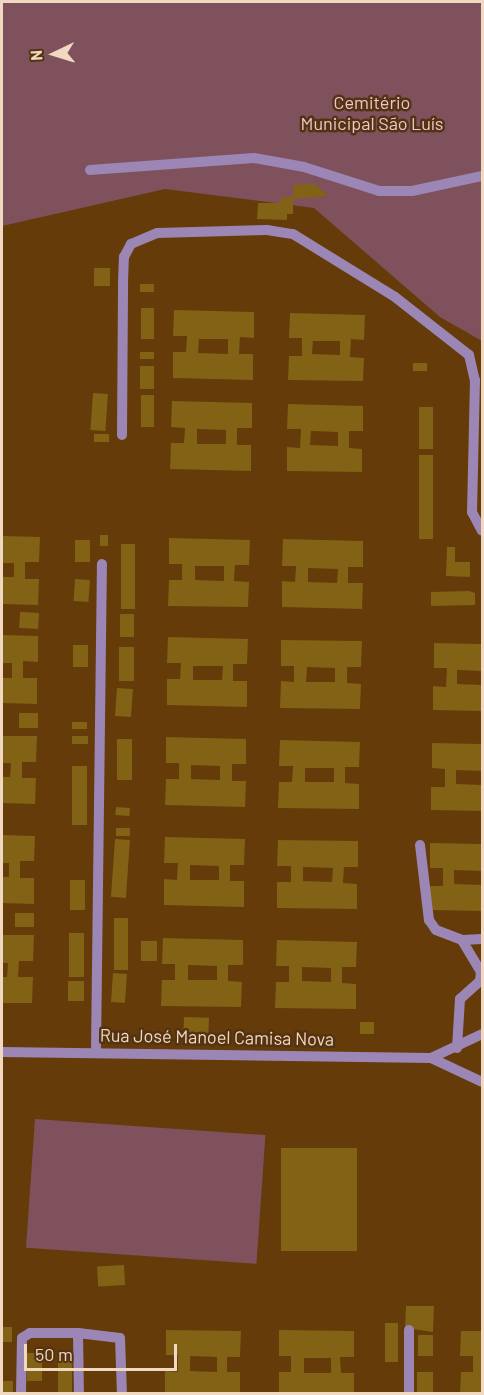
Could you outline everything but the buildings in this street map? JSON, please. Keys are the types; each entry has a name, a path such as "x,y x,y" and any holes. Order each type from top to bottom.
{"street":[{"path":"90,170 254,158 304,167 379,191 452,186 483,176"},
{"path":"122,435 124,257 131,244 157,234 267,230 292,234 395,297 469,355 475,380 472,512 483,531"},
{"path":"96,1050 102,564"},
{"path":"420,845 429,920 436,930 462,940 483,939"},
{"path":"457,1048 460,999 473,989 481,972 462,940"},
{"name":"Rua José Manoel Camisa Nova","path":"2,1052 96,1050 431,1058 483,1035"},
{"name":"Rua José Manoel Camisa Nova","path":"431,1058 483,1082"},
{"path":"409,1330 409,1394"},
{"path":"21,1394 21,1342 30,1333 78,1333 120,1338 122,1394"},
{"path":"78,1333 79,1394"}],"green space":[{"name":"Cemitério Municipal São Luís","path":"2,2 482,2 482,341 440,317 314,208 165,189 2,226"},
{"path":"35,1119 265,1135 256,1264 26,1248"}]}
